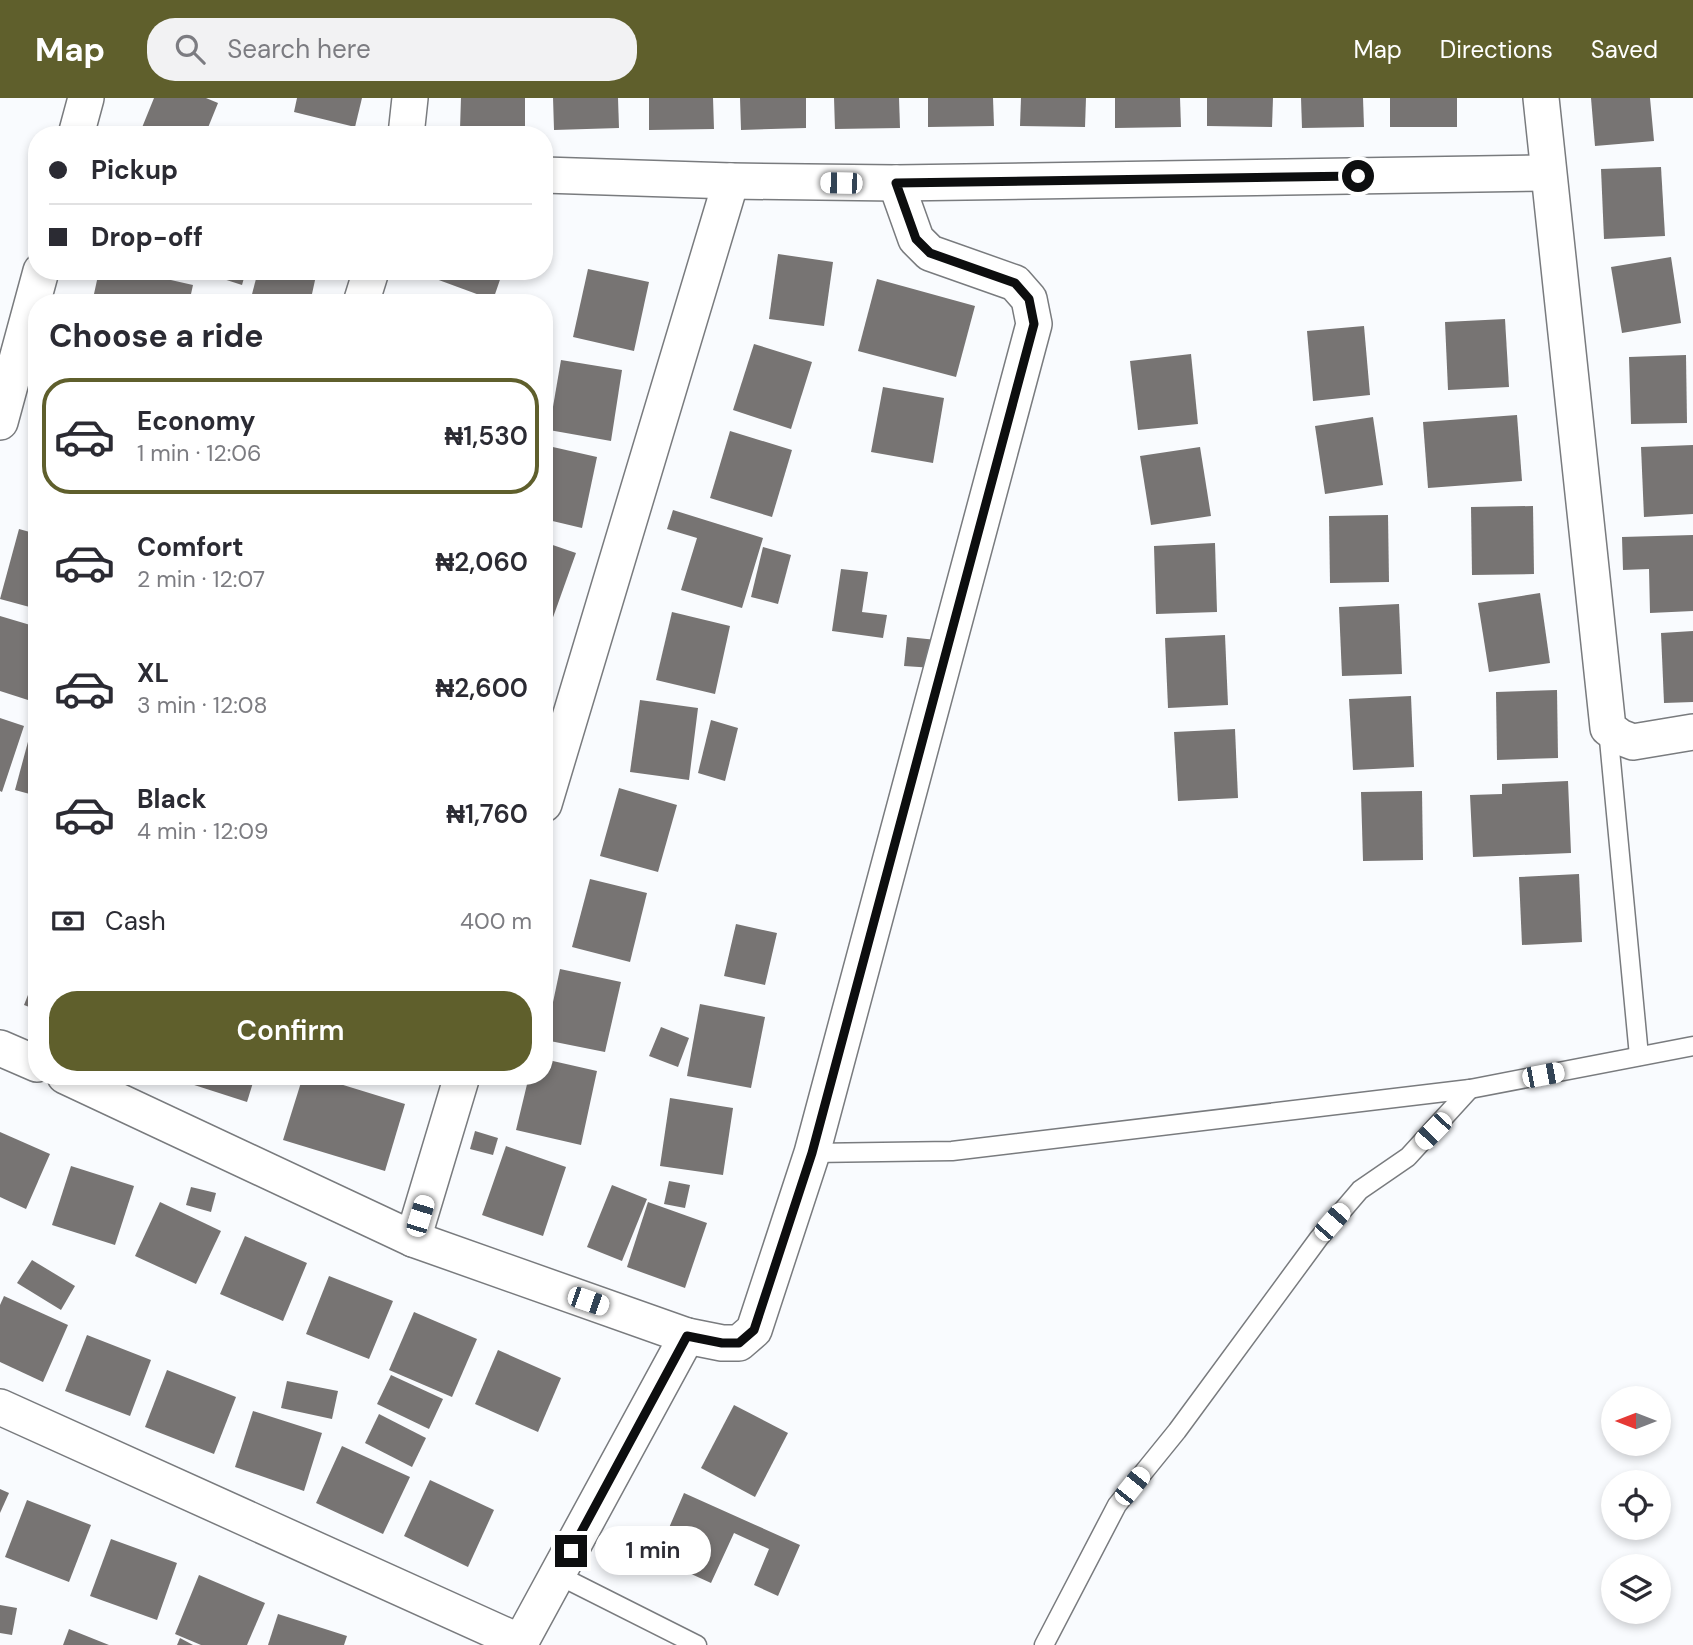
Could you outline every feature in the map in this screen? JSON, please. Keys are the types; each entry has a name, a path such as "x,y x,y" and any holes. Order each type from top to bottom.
{"street":[{"path":"78,126 86,98"},
{"path":"407,126 410,98"},
{"path":"1541,98 1608,728 1633,742 1693,732"},
{"path":"553,175 896,183 1548,173"},
{"path":"553,774 732,181"},
{"path":"122,1088 413,1239 687,1336 722,1343 739,1343 754,1330 812,1153 1034,324 1029,299 1015,283 930,253 916,239 896,183"},
{"path":"0,422 28,319"},
{"path":"0,1048 28,1060"},
{"path":"413,1239 459,1085"},
{"path":"0,1407 520,1644 687,1336"}],"lane":[{"path":"1608,728 1639,1056"},
{"path":"812,1153 952,1151 1470,1089 1693,1046"},
{"path":"1044,1645 1117,1505 1177,1431 1319,1238 1360,1189 1408,1157 1470,1089"},
{"path":"558,1575 696,1645"}],"building":[{"path":"154,98 206,98 218,103 209,126 143,126"},
{"path":"297,98 362,98 355,126 294,112"},
{"path":"461,98 525,98 525,126 460,126"},
{"path":"553,98 618,98 619,128 554,130"},
{"path":"649,98 713,98 714,129 649,130"},
{"path":"740,98 806,98 806,128 741,130"},
{"path":"834,98 899,98 900,128 835,129"},
{"path":"928,98 993,98 994,126 928,127"},
{"path":"1021,98 1086,98 1085,127 1020,126"},
{"path":"1115,98 1180,98 1181,127 1115,128"},
{"path":"1207,98 1273,98 1272,127 1207,126"},
{"path":"1301,98 1363,98 1364,127 1302,128"},
{"path":"1390,98 1457,98 1457,127 1390,127"},
{"path":"1591,98 1650,98 1654,141 1595,146"},
{"path":"1661,167 1665,236 1604,239 1601,169"},
{"path":"778,254 833,262 824,326 769,319"},
{"path":"1671,257 1681,323 1622,333 1611,267"},
{"path":"588,269 649,282 634,351 573,337"},
{"path":"877,279 975,306 956,377 858,351"},
{"path":"97,280 171,280 193,285 191,294 94,294"},
{"path":"226,280 243,280 242,285"},
{"path":"256,280 315,280 312,294 252,294"},
{"path":"439,280 500,280 495,294 477,294"},
{"path":"1505,319 1509,387 1448,390 1445,322"},
{"path":"1364,326 1370,395 1313,401 1307,331"},
{"path":"754,344 812,362 791,429 733,410"},
{"path":"1191,354 1198,424 1138,430 1130,361"},
{"path":"1686,355 1687,423 1631,424 1629,357"},
{"path":"561,360 622,370 611,441 553,431 553,407"},
{"path":"883,387 944,398 933,463 871,452"},
{"path":"1517,415 1522,481 1428,488 1423,422"},
{"path":"1373,417 1383,485 1325,494 1315,426"},
{"path":"730,431 792,450 772,517 710,498"},
{"path":"1693,445 1693,514 1644,517 1641,447"},
{"path":"553,447 597,457 582,528 553,521"},
{"path":"1200,447 1211,516 1151,525 1140,456"},
{"path":"1533,506 1534,574 1472,575 1471,507"},
{"path":"673,510 763,538 742,608 681,590 697,538 667,529"},
{"path":"1388,515 1389,582 1330,583 1329,516"},
{"path":"19,529 28,532 28,607 0,599"},
{"path":"1693,535 1693,611 1650,613 1649,569 1623,570 1622,537"},
{"path":"1215,543 1217,612 1156,614 1154,546"},
{"path":"553,545 576,553 553,617"},
{"path":"763,547 791,555 778,604 751,597"},
{"path":"841,569 868,572 862,612 887,615 883,638 832,631"},
{"path":"1540,593 1550,663 1489,672 1478,603"},
{"path":"1399,604 1402,674 1342,676 1339,607"},
{"path":"672,612 730,626 715,694 656,680"},
{"path":"0,616 28,624 28,700 0,691"},
{"path":"1693,631 1693,702 1664,703 1661,633"},
{"path":"1225,635 1228,705 1168,708 1165,638"},
{"path":"907,637 937,640 934,668 904,666"},
{"path":"1557,690 1558,758 1497,760 1496,692"},
{"path":"1411,696 1414,767 1353,770 1349,699"},
{"path":"640,700 698,708 689,780 630,772"},
{"path":"0,718 24,726 2,792 0,791"},
{"path":"711,720 738,728 725,781 698,773"},
{"path":"1235,729 1238,798 1178,801 1174,732"},
{"path":"28,742 28,794 15,790"},
{"path":"1568,781 1571,853 1473,857 1470,795 1502,794 1502,784"},
{"path":"619,788 677,805 658,872 600,856"},
{"path":"1422,791 1423,860 1363,861 1361,792"},
{"path":"1579,874 1582,942 1522,945 1519,877"},
{"path":"590,879 647,893 630,962 572,947"},
{"path":"736,924 777,933 765,985 724,976"},
{"path":"560,969 621,982 605,1052 553,1042 553,1002"},
{"path":"700,1004 765,1017 751,1088 687,1076"},
{"path":"661,1027 689,1038 678,1067 649,1056"},
{"path":"553,1061 597,1071 581,1145 516,1130 527,1085 553,1085"},
{"path":"194,1085 252,1085 247,1102"},
{"path":"300,1085 343,1085 405,1104 385,1171 283,1140"},
{"path":"670,1098 733,1108 723,1175 660,1166"},
{"path":"475,1131 498,1138 493,1155 470,1149"},
{"path":"0,1132 50,1154 26,1209 0,1197"},
{"path":"506,1146 566,1167 543,1236 482,1215"},
{"path":"71,1166 134,1186 115,1245 52,1225"},
{"path":"669,1181 690,1185 685,1208 664,1204"},
{"path":"612,1185 647,1199 622,1261 587,1247"},
{"path":"191,1187 216,1193 211,1212 186,1205"},
{"path":"160,1202 221,1231 196,1284 135,1256"},
{"path":"648,1202 707,1223 685,1288 627,1267"},
{"path":"245,1236 307,1263 283,1321 220,1294"},
{"path":"32,1260 75,1286 61,1310 17,1283"},
{"path":"329,1276 393,1301 369,1359 306,1334"},
{"path":"4,1296 68,1325 43,1382 0,1362 0,1305"},
{"path":"414,1312 477,1339 452,1397 389,1370"},
{"path":"87,1335 151,1360 130,1416 65,1391"},
{"path":"498,1350 561,1378 538,1432 475,1404"},
{"path":"167,1370 236,1397 214,1454 145,1427"},
{"path":"391,1375 443,1399 429,1429 377,1404"},
{"path":"287,1381 338,1391 332,1419 281,1408"},
{"path":"734,1405 788,1433 755,1497 701,1468"},
{"path":"253,1411 322,1433 304,1491 235,1467"},
{"path":"379,1414 426,1438 412,1467 365,1443"},
{"path":"342,1446 410,1477 383,1534 316,1503"},
{"path":"430,1480 494,1510 468,1567 404,1536"},
{"path":"0,1489 9,1493 0,1513"},
{"path":"684,1493 800,1545 778,1596 754,1585 769,1549 734,1533 711,1583 656,1558"},
{"path":"27,1500 91,1525 69,1582 5,1557"},
{"path":"111,1539 177,1563 157,1620 90,1596"},
{"path":"199,1575 265,1603 247,1645 201,1645 175,1634"},
{"path":"0,1605 17,1608 12,1635 0,1633"},
{"path":"278,1614 347,1636 344,1645 268,1645"},
{"path":"69,1629 109,1645 63,1645"},
{"path":"180,1638 193,1645 177,1645"}],"route":[{"path":"571,1551 687,1336 722,1343 739,1343 754,1330 812,1153 1034,324 1029,299 1015,283 930,253 916,239 896,183 1358,176"}]}
